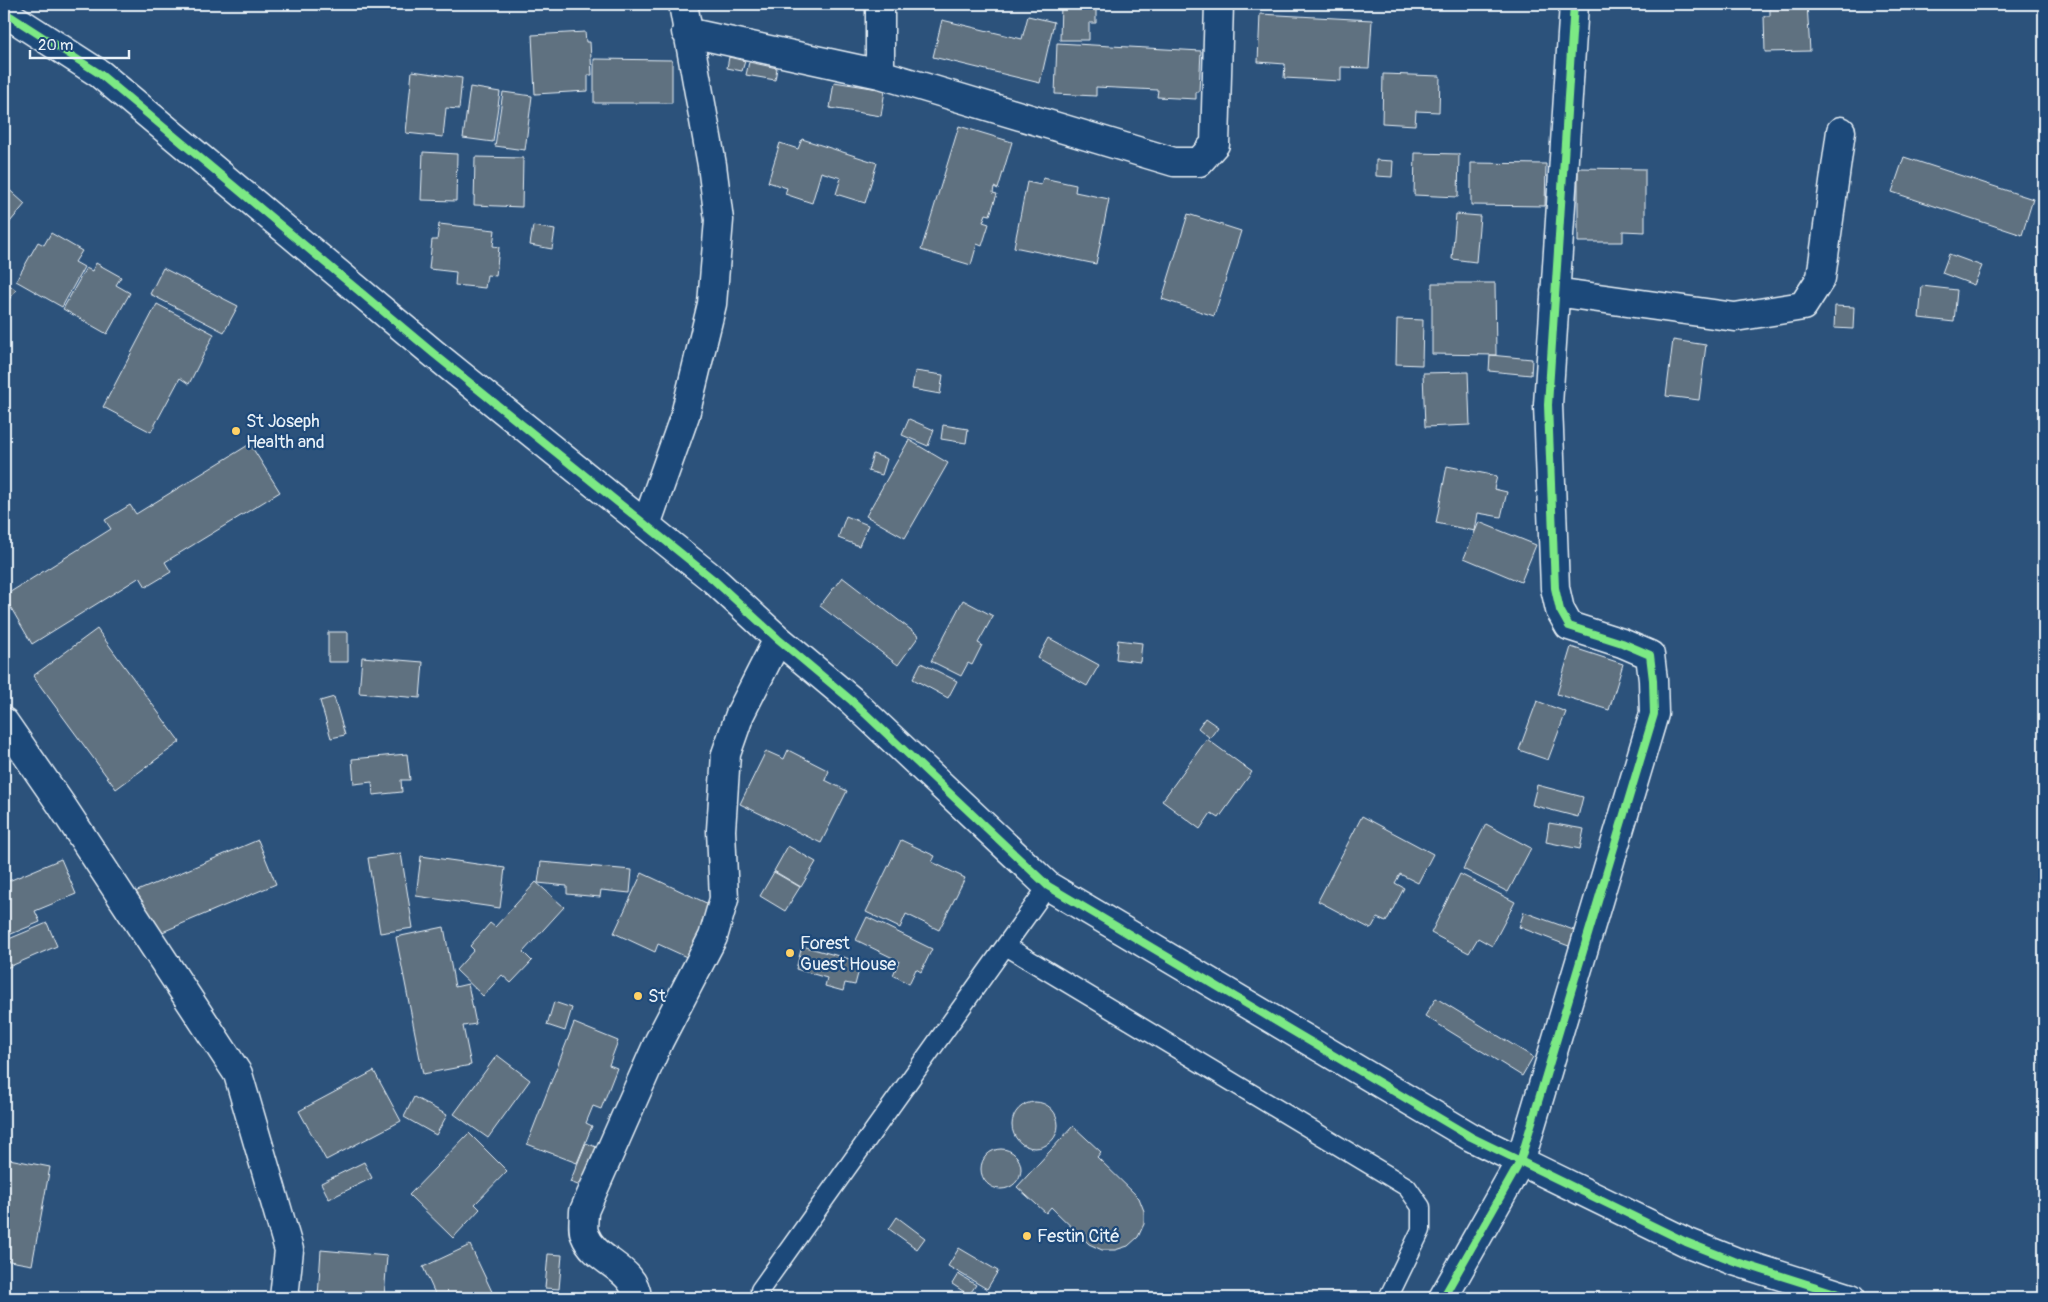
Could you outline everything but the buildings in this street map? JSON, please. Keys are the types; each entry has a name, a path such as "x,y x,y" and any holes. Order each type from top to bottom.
{"street":[{"path":"646,525 685,415 712,304 719,220 712,165 686,32 683,4"},
{"path":"880,4 880,74"},
{"path":"686,32 880,74 1174,162 1199,162 1215,144 1219,4"},
{"path":"1443,1298 1520,1162 1654,714 1654,680 1650,656 1622,643 1569,626 1560,610 1555,588 1548,405 1574,4"},
{"path":"4,12 100,74 433,353 714,580 852,701 1048,886 1471,1137 1686,1242 1734,1261 1852,1298"},
{"path":"1556,292 1735,317 1803,306 1821,278 1841,131"},
{"path":"637,1298 636,1292 624,1272 596,1251 584,1235 584,1211 659,1042 713,937 724,899 721,830 726,754 740,714 778,638"},
{"path":"4,722 60,803 238,1074 289,1250 284,1298"}],"lane":[{"path":"760,1298 760,1290 1048,886"},
{"path":"1006,946 1406,1187 1421,1207 1421,1230 1388,1298"}],"cycle path":[{"path":"1443,1298 1520,1162 1654,714 1650,655 1622,643 1569,626 1560,610 1555,588 1548,405 1574,4"},
{"path":"4,12 100,74 433,353 714,580 778,639 852,701 1048,886 1471,1137 1686,1242 1734,1261 1851,1298"}],"place":[{"name":"St Joseph Health and","path":"236,431"},
{"name":"Forest Guest House","path":"790,953"},
{"name":"St","path":"638,996"},
{"name":"Festin Cité","path":"1027,1236"}]}
